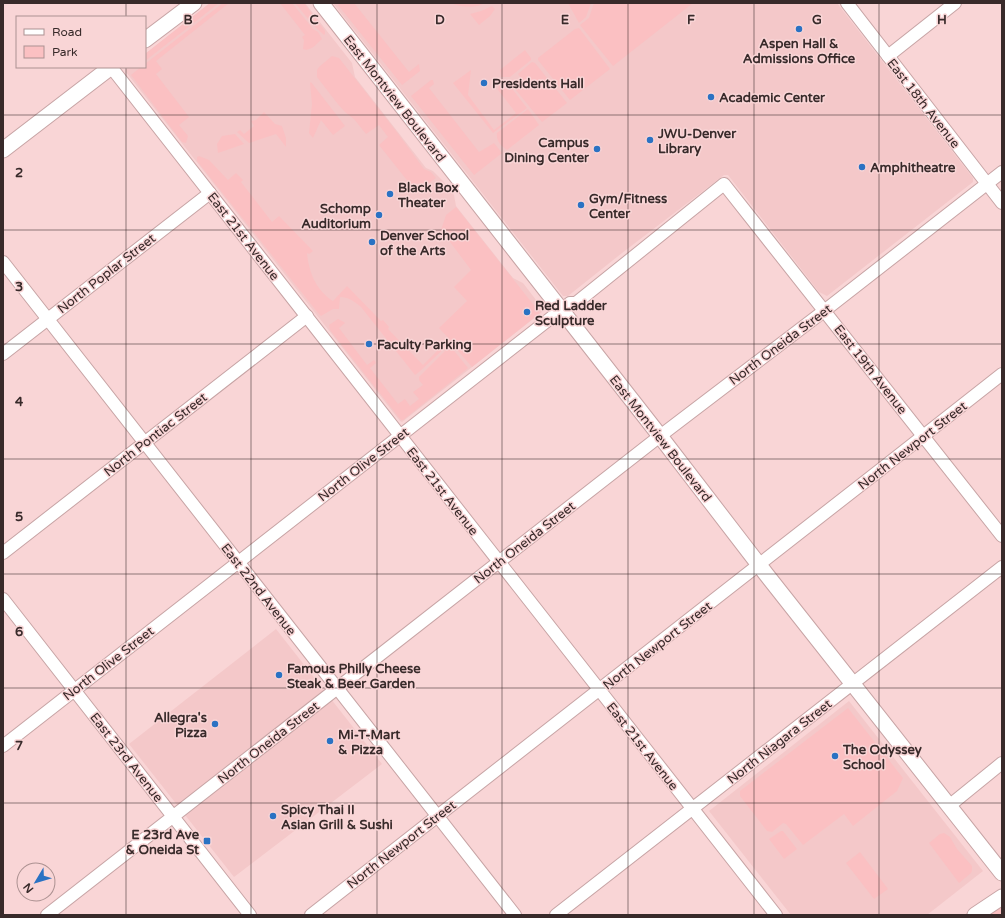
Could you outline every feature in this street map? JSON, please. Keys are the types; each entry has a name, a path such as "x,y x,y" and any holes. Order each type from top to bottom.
{"main road":[{"path":"146,39 194,3"},
{"name":"East Montview Boulevard","path":"321,3 1002,873"},
{"path":"3,150 110,68"},
{"path":"976,915 1002,897"}],"street":[{"name":"East 18th Avenue","path":"847,3 1002,203"},
{"path":"888,56 955,3"},
{"name":"East 21st Avenue","path":"112,68 598,690 776,915"},
{"name":"North Oneida Street","path":"47,915 660,436 824,311 1002,172"},
{"name":"North Olive Street","path":"3,746 570,303 576,303 724,184"},
{"name":"East 19th Avenue","path":"724,184 1002,536"},
{"name":"North Poplar Street","path":"3,354 210,193"},
{"name":"East 22nd Avenue","path":"3,262 515,915"},
{"name":"North Pontiac Street","path":"3,553 306,316"},
{"name":"North Newport Street","path":"311,915 760,565 1002,374"},
{"name":"North Niagara Street","path":"556,915 1002,566"},
{"name":"East 23rd Avenue","path":"3,599 250,915"},
{"path":"949,806 1002,763"}],"shaded area":[{"name":"Denver School of the Arts","path":"210,3 305,3 352,63 355,77 426,168 433,171 443,181 454,195 456,206 513,278 523,283 543,309 542,312 402,422 400,421 126,72 128,68 146,68 146,53"},
{"path":"333,3 837,3 973,178 973,182 827,296 819,292 728,175 724,175 568,296 563,296"},
{"path":"276,629 382,764 234,877 129,744"},
{"name":"The Odyssey School","path":"849,701 983,871 927,915 791,915 709,811"}],"green space":[{"path":"210,3 219,3 146,60 146,53"},
{"path":"223,3 229,3 156,61 162,69 156,74 189,117 179,125 188,136 186,143 182,142 131,75 140,68 146,68 146,63"},
{"path":"280,3 292,3 313,29 318,32 322,39 311,48 306,50 303,49 304,40 302,37 305,35"},
{"path":"295,3 304,3 325,31 324,35 314,26"},
{"path":"341,3 354,3 409,72 419,64 420,71 402,85 338,5"},
{"path":"450,3 485,3 468,7"},
{"path":"568,3 591,3 586,17 579,23"},
{"path":"594,3 693,3 613,66 580,25 589,18"},
{"path":"492,6 495,9 490,16 479,25 470,14 481,11"},
{"path":"579,28 610,69 570,100 538,60 538,58 575,29"},
{"path":"525,50 531,60 510,77 501,77 500,70"},
{"path":"332,56 339,58 424,169 431,172 436,178 429,183 410,184 379,145 388,137 379,125 366,134 354,119 337,103 317,77 317,70 319,67"},
{"path":"532,62 535,63 567,103 542,122 516,90 520,86 522,79 518,74"},
{"path":"471,70 468,95 494,130 516,113 498,90 500,83 510,86 527,108 493,133 453,83"},
{"path":"433,80 434,84 429,88 479,152 494,143 502,153 474,175 411,96"},
{"path":"311,82 345,126 333,135 321,120 313,138 309,133 312,104"},
{"path":"528,109 539,125 507,150 499,143 497,133"},
{"path":"264,112 275,124 282,126 286,138 286,147 276,134 249,143 237,132 240,130 244,134 254,126 251,121 256,120"},
{"path":"235,134 244,144 218,153 217,144 222,136"},
{"path":"199,156 209,160 228,180 236,173 243,180 241,182 272,222 279,216 313,251 309,254 307,253 312,274 314,280 327,297 333,301 347,286 381,321 383,320 389,327 388,329 423,365 445,341 448,345 415,375 361,307 353,301 340,297 339,309 333,309 321,316 197,161 197,157"},
{"path":"456,207 540,313 472,367 439,328 467,301 454,287 471,270 441,230 446,215"},
{"path":"338,319 345,323 339,328 367,365 374,360 375,361 376,363 370,368 398,404 405,399 410,406 419,399 413,392 423,385 419,380 419,377 449,347 451,347 468,368 403,420 401,420 330,330 329,325"},
{"path":"848,708 903,778 897,791 853,826 844,814 803,845 786,824 783,823 772,832 767,831 740,796 740,791"},
{"path":"783,831 797,849 784,859 769,839"},
{"path":"944,833 950,837 957,849 972,866 971,873 959,883 929,843 940,834"},
{"path":"860,852 888,889 874,899 846,863"},
{"path":"1002,905 1002,915 989,915"}],"place":[{"name":"Aspen Hall & Admissions Office","path":"799,29"},
{"name":"Presidents Hall","path":"484,83"},
{"name":"Academic Center","path":"711,97"},
{"name":"JWU-Denver Library","path":"650,140"},
{"name":"Campus Dining Center","path":"597,149"},
{"name":"Amphitheatre","path":"862,167"},
{"name":"Black Box Theater","path":"390,194"},
{"name":"Gym/Fitness Center","path":"581,205"},
{"name":"Schomp Auditorium","path":"379,215"},
{"name":"Denver School of the Arts","path":"372,242"},
{"name":"Red Ladder Sculpture","path":"527,312"},
{"name":"Faculty Parking","path":"369,344"},
{"name":"Famous Philly Cheese Steak & Beer Garden","path":"279,675"},
{"name":"Allegra's Pizza","path":"215,724"},
{"name":"Mi-T-Mart & Pizza","path":"330,741"},
{"name":"The Odyssey School","path":"835,756"},
{"name":"Spicy Thai II Asian Grill & Sushi","path":"273,816"},
{"name":"E 23rd Ave & Oneida St","path":"207,841"}]}
